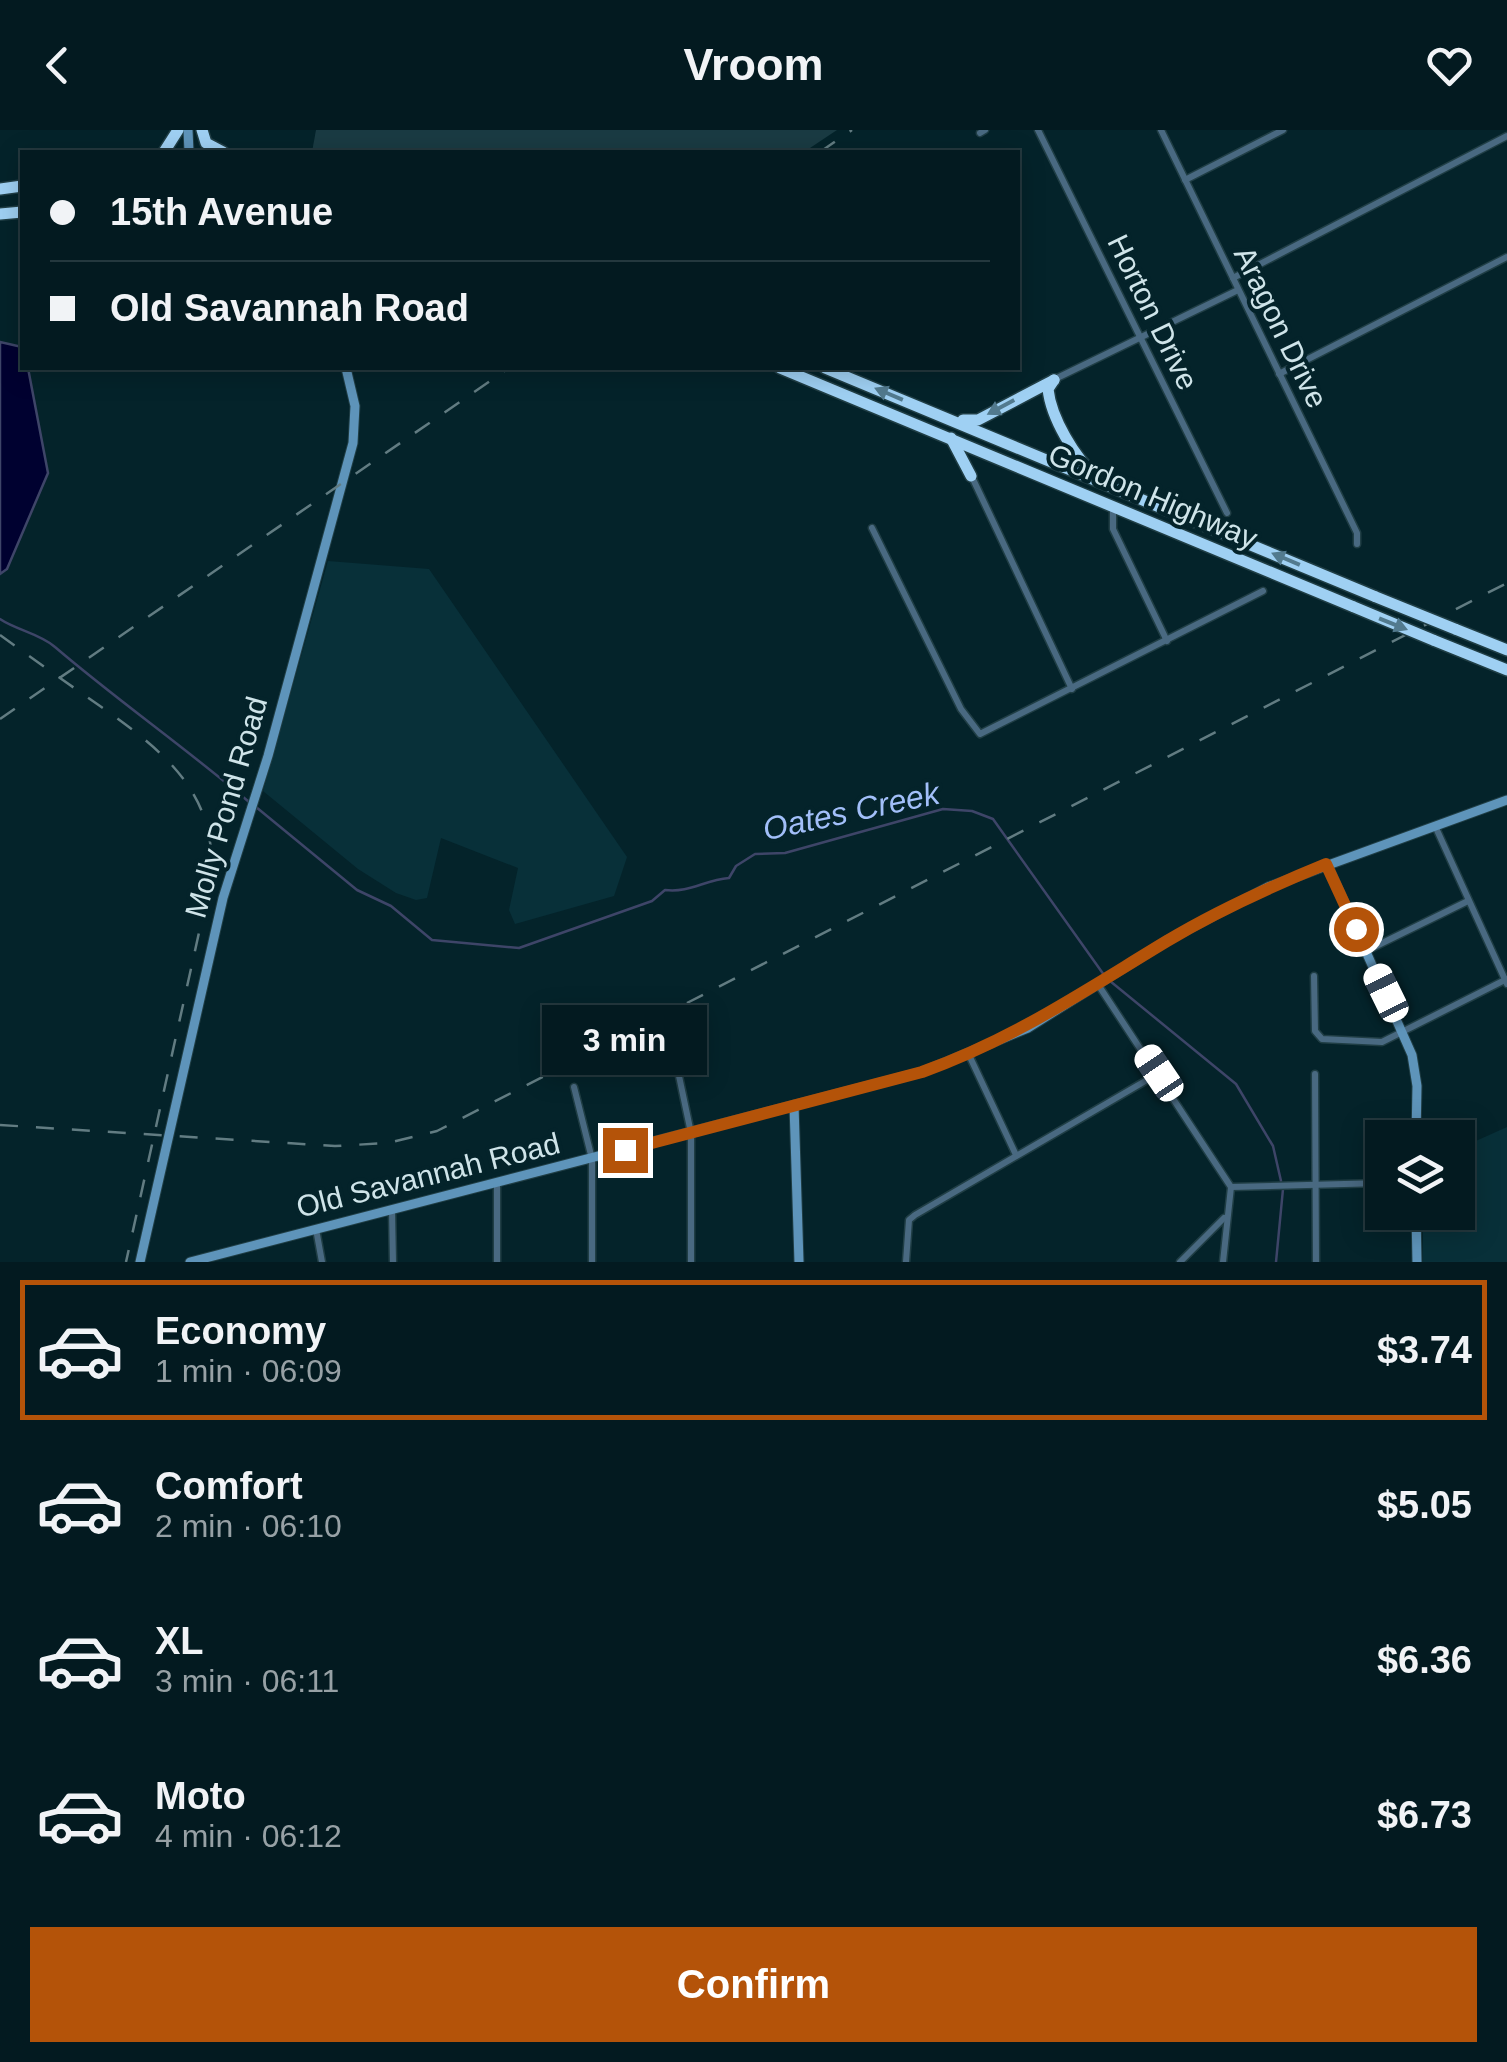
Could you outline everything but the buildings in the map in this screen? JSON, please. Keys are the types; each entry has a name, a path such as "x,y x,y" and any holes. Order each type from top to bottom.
{"highway":[{"path":"201,130 206,142 220,150"},
{"name":"Gordon Highway","path":"785,370 1507,670"},
{"name":"Gordon Highway","path":"830,370 1507,650"},
{"path":"945,418 978,420 1054,380"},
{"path":"1054,380 1048,389 1051,403 1081,462 1102,482"},
{"path":"951,438 971,476"},
{"path":"971,476 974,462 995,456"}],"street":[{"name":"Horton Drive","path":"1038,130 1227,512"},
{"name":"Aragon Drive","path":"1161,130 1357,533 1357,544"},
{"path":"1185,180 1283,130"},
{"path":"1233,278 1507,136"},
{"path":"1279,374 1507,257"},
{"path":"1054,380 1238,290"},
{"name":"Molly Pond Road","path":"140,1262 195,1014 245,819 258,786 353,443 355,406 346,370"},
{"path":"971,476 1072,690"},
{"path":"1113,508 1113,530 1168,641"},
{"path":"872,528 960,709 977,733 992,730 1263,591"},
{"path":"1504,801 1507,814"},
{"name":"Old Savannah Road","path":"190,1262 794,1106 969,1055 1028,1028 1251,896 1326,864 1504,801"},
{"path":"1314,976 1315,1030 1322,1040 1382,1042 1506,981 1436,828"},
{"path":"1326,864 1404,1030 1417,1086 1416,1120"},
{"path":"1366,951 1468,901"},
{"path":"1106,981 1232,1187 1224,1217 1223,1262"},
{"path":"969,1055 1016,1155"},
{"path":"675,1056 691,1132 691,1262"},
{"path":"906,1262 908,1220 1159,1073"},
{"path":"1315,1074 1316,1262"},
{"path":"574,1087 592,1159 592,1262"},
{"path":"794,1106 798,1262"},
{"path":"1232,1187 1365,1183"},
{"path":"497,1184 497,1262"},
{"path":"392,1211 393,1262"},
{"path":"1180,1262 1224,1217"},
{"path":"316,1229 322,1262"},
{"path":"1416,1230 1417,1262"}],"shaded area":[{"path":"316,130 837,130 807,150 312,150"},
{"path":"0,342 20,347 20,370 28,370 48,473 7,569 0,574"},
{"path":"328,561 429,569 627,857 614,896 515,924 509,910 518,868 441,838 427,898 416,900 396,893 358,869 263,791"},
{"path":"1507,1127 1507,1262 1423,1262 1423,1230 1475,1230 1475,1141"}],"waterway":[{"name":"Oates Creek","path":"0,619 49,643 249,802"},
{"name":"Oates Creek","path":"256,807 357,890 391,906 432,940 519,948 652,901 665,890 682,890 729,878 736,866 755,854 785,853 943,809 972,811 993,819 1104,975"},
{"name":"Oates Creek","path":"1110,981 1236,1084 1273,1146 1281,1181"},
{"name":"Oates Creek","path":"1276,1262 1283,1189"}],"railway":[{"path":"823,150 852,130"},
{"path":"0,719 506,370"},
{"path":"0,1125 335,1146 388,1143 437,1131 1507,583"},
{"path":"0,635 124,723 166,759 184,779 207,825 210,883 126,1262"}],"route":[{"path":"625,1150 922,1072 969,1055 1028,1028 1168,940 1268,888 1326,864 1356,929"}]}
